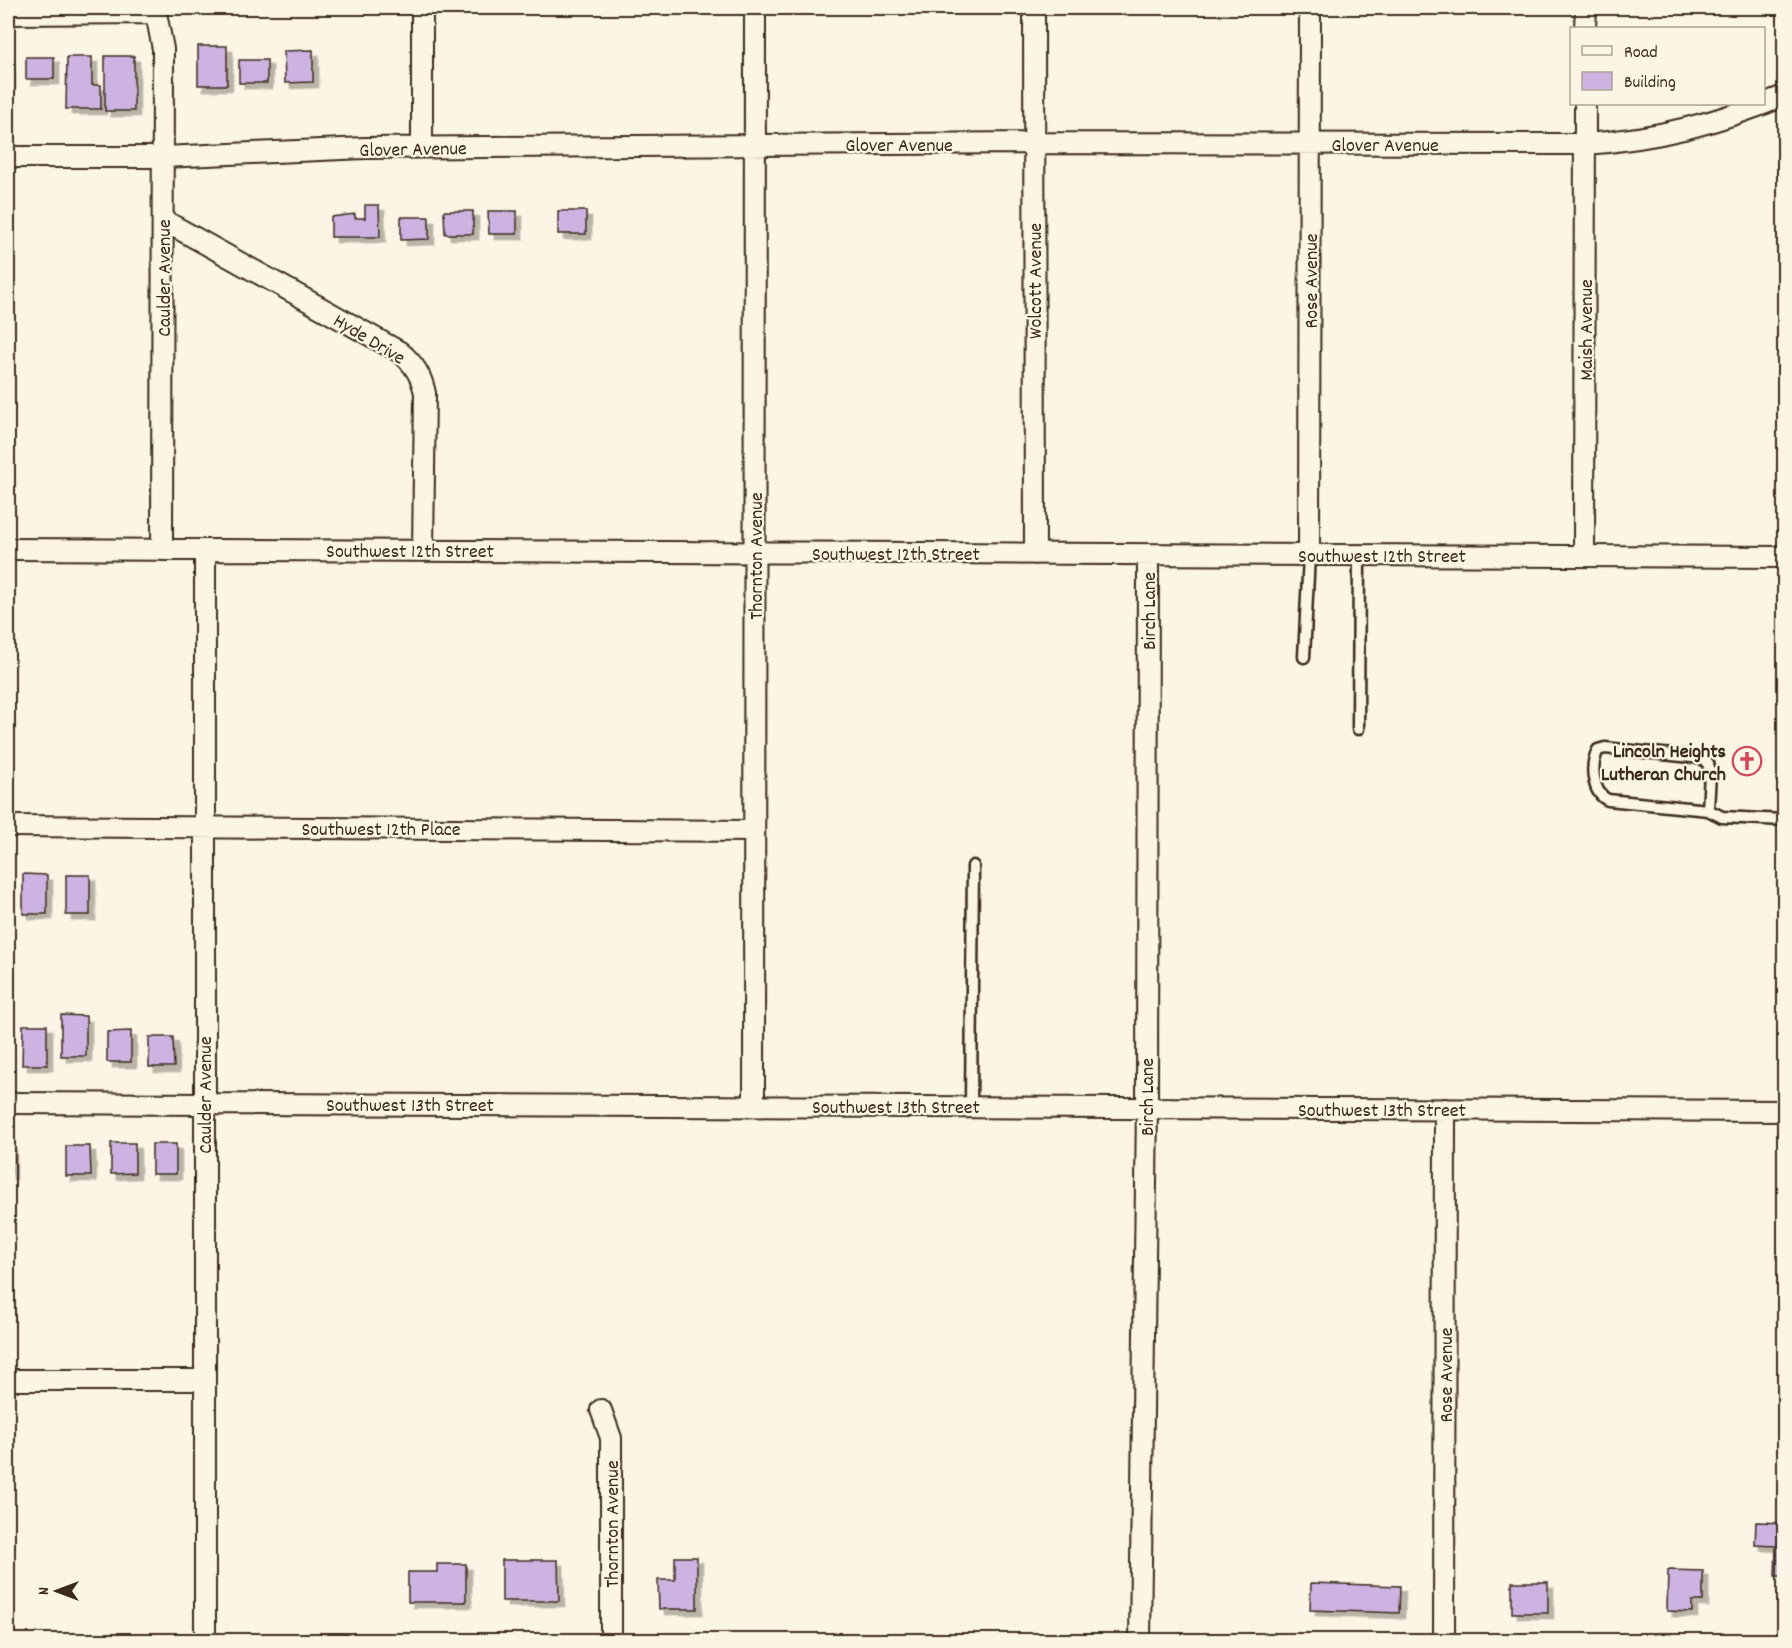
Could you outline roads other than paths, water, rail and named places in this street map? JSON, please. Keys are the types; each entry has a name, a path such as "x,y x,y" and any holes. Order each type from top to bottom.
{"street":[{"path":"422,8 422,147"},
{"name":"Thornton Avenue","path":"754,1105 757,145 755,8"},
{"name":"Wolcott Avenue","path":"1034,8 1035,554"},
{"name":"Rose Avenue","path":"1309,555 1310,8"},
{"path":"1586,8 1586,27"},
{"path":"8,14 156,10"},
{"name":"Caulder Avenue","path":"156,10 163,49 162,550"},
{"name":"Glover Avenue","path":"1765,103 1785,96"},
{"name":"Maish Avenue","path":"1584,556 1585,105"},
{"name":"Glover Avenue","path":"8,158 163,157 422,147 1034,143 1585,144 1635,141 1697,128 1760,105"},
{"name":"Hyde Drive","path":"163,220 400,352 412,363 421,377 425,393 423,550"},
{"name":"Southwest 12th Street","path":"8,549 1785,557"},
{"name":"Caulder Avenue","path":"205,550 205,1641"},
{"name":"Birch Lane","path":"1140,1641 1147,1107 1148,554"},
{"name":"Southwest 12th Place","path":"8,826 754,831"},
{"name":"Southwest 13th Street","path":"8,1103 971,1106 1785,1112"},
{"name":"Rose Avenue","path":"1444,1641 1445,1109"},
{"path":"8,1380 205,1380"},
{"name":"Thornton Avenue","path":"601,1410 611,1438 611,1641"}],"lane":[{"path":"1304,657 1309,555"},
{"path":"1358,729 1359,555"},
{"path":"1708,810 1710,773 1708,763 1701,758 1605,748 1598,750 1595,756 1595,789 1600,796 1608,800 1708,810 1722,817 1785,820"},
{"path":"971,1106 973,866"}],"place":[{"name":"Lincoln Heights Lutheran Church","path":"1747,761"}]}
